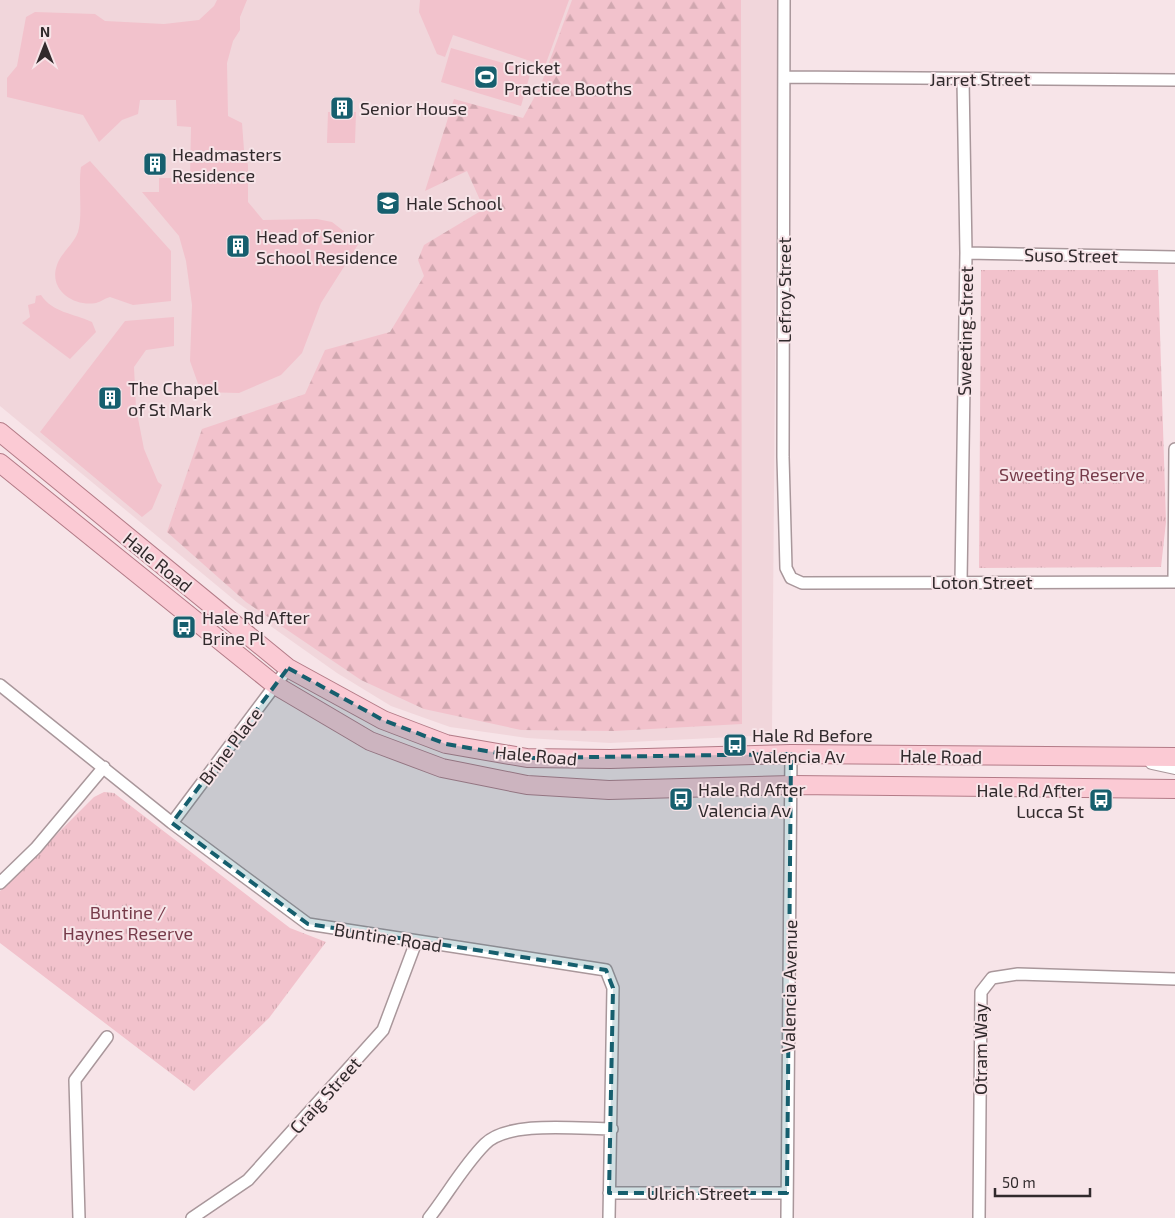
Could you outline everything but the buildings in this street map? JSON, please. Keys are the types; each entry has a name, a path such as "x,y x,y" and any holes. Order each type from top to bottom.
{"main road":[{"name":"Hale Road","path":"0,432 288,668 383,720 446,744 527,758 610,759 791,754 1175,757"},
{"name":"Hale Road","path":"0,463 276,685 370,741 442,768 517,783 609,790 792,785 1175,789"}],"street":[{"name":"Lefroy Street","path":"784,0 783,457 786,568 791,578"},
{"name":"Jarret Street","path":"784,77 963,80 1175,80"},
{"name":"Sweeting Street","path":"961,582 966,253 963,80"},
{"name":"Suso Street","path":"966,253 1175,257"},
{"path":"1174,582 1175,449"},
{"name":"Loton Street","path":"791,578 802,583 1174,582"},
{"name":"Brine Place","path":"172,823 288,668"},
{"name":"Buntine Road","path":"0,685 172,823 308,924 606,970 613,988 609,1218"},
{"name":"Valencia Avenue","path":"787,1218 791,754"},
{"path":"1127,757 1175,767"},
{"path":"0,883 36,848 104,767"},
{"name":"Craig Street","path":"192,1218 248,1180 383,1030 416,942"},
{"name":"Otram Way","path":"979,1218 981,992 992,978 1018,974 1175,979"},
{"path":"79,1218 75,1080 107,1037"},
{"path":"430,1218 485,1143 502,1133 535,1128 612,1129"},
{"name":"Ulrich Street","path":"609,1192 787,1193"}],"highlighted area":[{"path":"288,668 383,720 446,744 527,758 791,754 787,1193 609,1193 613,988 606,970 308,924 172,823"}],"shaded area":[{"name":"Hale School","path":"0,0 778,0 772,735 610,743 527,738 450,727 391,706 337,673 238,603 0,406"}],"green space":[{"path":"217,0 247,0 240,17 240,30 233,41 227,63 228,116 242,123 244,150 248,165 248,202 263,220 317,219 332,222 359,243 321,303 302,353 281,375 239,393 201,392 190,361 192,305 186,261 179,236 142,192 159,192 159,178 190,178 191,127 177,126 176,100 140,100 138,114 122,120 99,142 83,115 7,97 7,78 17,66 26,17 35,12 95,14 105,21 164,24 199,20 214,6"},
{"path":"420,0 569,0 545,66 453,35 445,57 437,54 419,12"},
{"path":"572,0 741,0 742,724 614,731 521,730 424,709 361,680 246,602 167,532 202,429 305,394 325,350 390,332 424,276 418,260 424,245 484,209 467,171 425,191 454,99 523,118 540,87"},
{"name":"Cricket Practice Booths","path":"451,48 531,71 521,106 441,82"},
{"path":"328,112 356,112 355,143 327,143"},
{"path":"90,161 171,251 171,301 133,305 110,297 88,304 72,299 60,289 56,282 55,274 57,265 78,232 81,167"},
{"name":"Sweeting Reserve","path":"981,270 1158,270 1166,522 1161,567 979,568"},
{"path":"41,295 51,306 92,322 96,332 70,359 22,323 30,317 28,305 35,303 36,296"},
{"path":"174,317 174,346 146,350 134,367 136,408 144,449 158,482 162,485 152,509 142,517 40,432 125,321"},
{"name":"Buntine / Haynes Reserve","path":"104,792 114,793 290,928 326,942 269,1018 194,1091 0,943 0,891 94,797"}],"place":[{"name":"Cricket Practice Booths","path":"486,77"},
{"name":"Senior House","path":"342,108"},
{"name":"Headmasters Residence","path":"155,164"},
{"name":"Hale School","path":"388,203"},
{"name":"Head of Senior School Residence","path":"238,246"},
{"name":"The Chapel of St Mark","path":"110,398"},
{"name":"Hale Rd After Brine Pl","path":"184,627"},
{"name":"Hale Rd Before Valencia Av","path":"735,745"},
{"name":"Hale Rd After Valencia Av","path":"681,799"},
{"name":"Hale Rd After Lucca St","path":"1101,800"}]}
